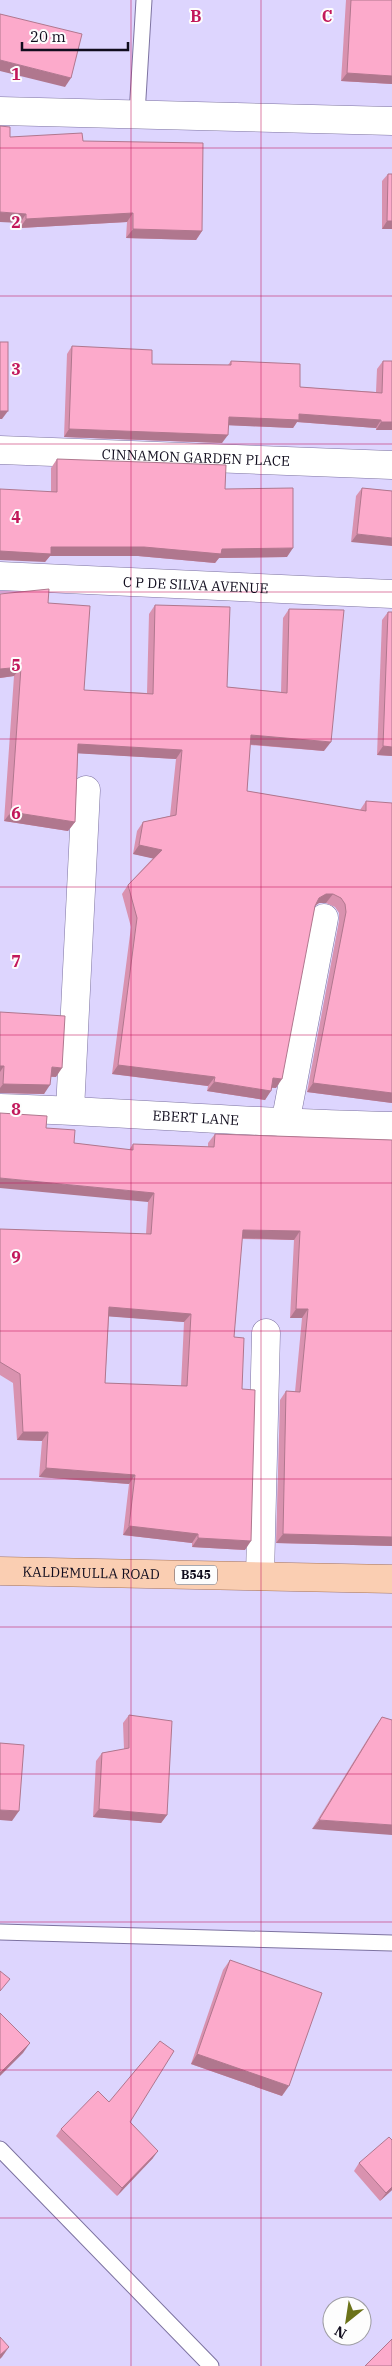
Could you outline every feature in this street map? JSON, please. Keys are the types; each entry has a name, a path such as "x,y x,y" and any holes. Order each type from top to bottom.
{"main road":[{"name":"KALDEMULLA ROAD","path":"0,1571 392,1579"}],"street":[{"path":"0,111 392,121"},
{"name":"CINNAMON GARDEN PLACE","path":"0,450 392,465"},
{"name":"C P DE SILVA AVENUE","path":"0,576 392,594"},
{"path":"70,1110 86,790"},
{"path":"285,1124 324,918"},
{"name":"EBERT LANE","path":"0,1108 70,1110 285,1124 392,1126"},
{"path":"260,1576 266,1333"}],"lane":[{"path":"137,114 144,0"},
{"path":"0,1932 392,1943"},
{"path":"0,2149 211,2366"}],"building":[{"path":"351,0 392,0 392,76 347,73"},
{"path":"0,14 82,34 71,78 0,60"},
{"path":"0,126 10,127 10,137 82,133 83,141 203,143 202,231 133,229 133,213 26,219 26,214 0,212"},
{"path":"388,174 392,174 392,221 387,221"},
{"path":"0,342 8,342 8,411 0,411"},
{"path":"72,346 152,350 152,364 231,365 231,361 300,364 300,387 382,393 383,361 392,361 392,422 299,414 299,420 229,417 228,435 69,429"},
{"path":"57,459 226,465 225,489 293,488 293,548 222,549 221,554 144,547 51,547 51,554 0,551 0,489 57,492"},
{"path":"362,488 392,491 392,538 357,534"},
{"path":"49,589 48,603 90,606 84,690 153,694 155,605 230,607 227,687 287,693 289,609 344,610 331,742 251,735 247,791 366,811 366,801 392,803 392,1093 313,1083 346,912 345,904 341,898 333,894 326,894 319,898 315,906 282,1079 273,1078 271,1091 214,1082 215,1077 118,1065 137,918 128,885 162,850 139,845 143,822 176,815 182,750 78,744 75,822 11,812 21,667 0,669 0,594"},
{"path":"388,612 392,612 392,747 383,746"},
{"path":"0,1012 65,1016 62,1068 52,1067 50,1085 3,1084 4,1066 0,1066"},
{"path":"0,1113 47,1116 46,1128 75,1130 74,1143 133,1150 133,1144 214,1147 215,1134 392,1140 392,1537 283,1534 286,1391 300,1392 308,1309 296,1309 300,1231 243,1230 234,1337 244,1338 242,1389 255,1390 251,1541 198,1538 198,1534 129,1526 135,1475 46,1468 48,1432 23,1432 20,1374 0,1362 0,1229 151,1234 154,1193 0,1178","holes":["109,1307 191,1314 187,1386 105,1383"]},
{"path":"129,1715 172,1721 167,1815 99,1809 102,1753 129,1748"},
{"path":"382,1717 392,1720 392,1825 319,1820"},
{"path":"0,1743 24,1745 19,1811 0,1810"},
{"path":"230,1960 322,1993 289,2086 197,2054"},
{"path":"0,1971 10,1979 0,1991"},
{"path":"0,2013 30,2043 0,2073"},
{"path":"160,2041 174,2051 130,2122 158,2151 122,2188 61,2129 98,2091 109,2102"},
{"path":"389,2137 392,2140 392,2187 386,2193 359,2163"},
{"path":"0,2337 9,2347 0,2355"},
{"path":"392,2339 392,2366 365,2366"}]}
